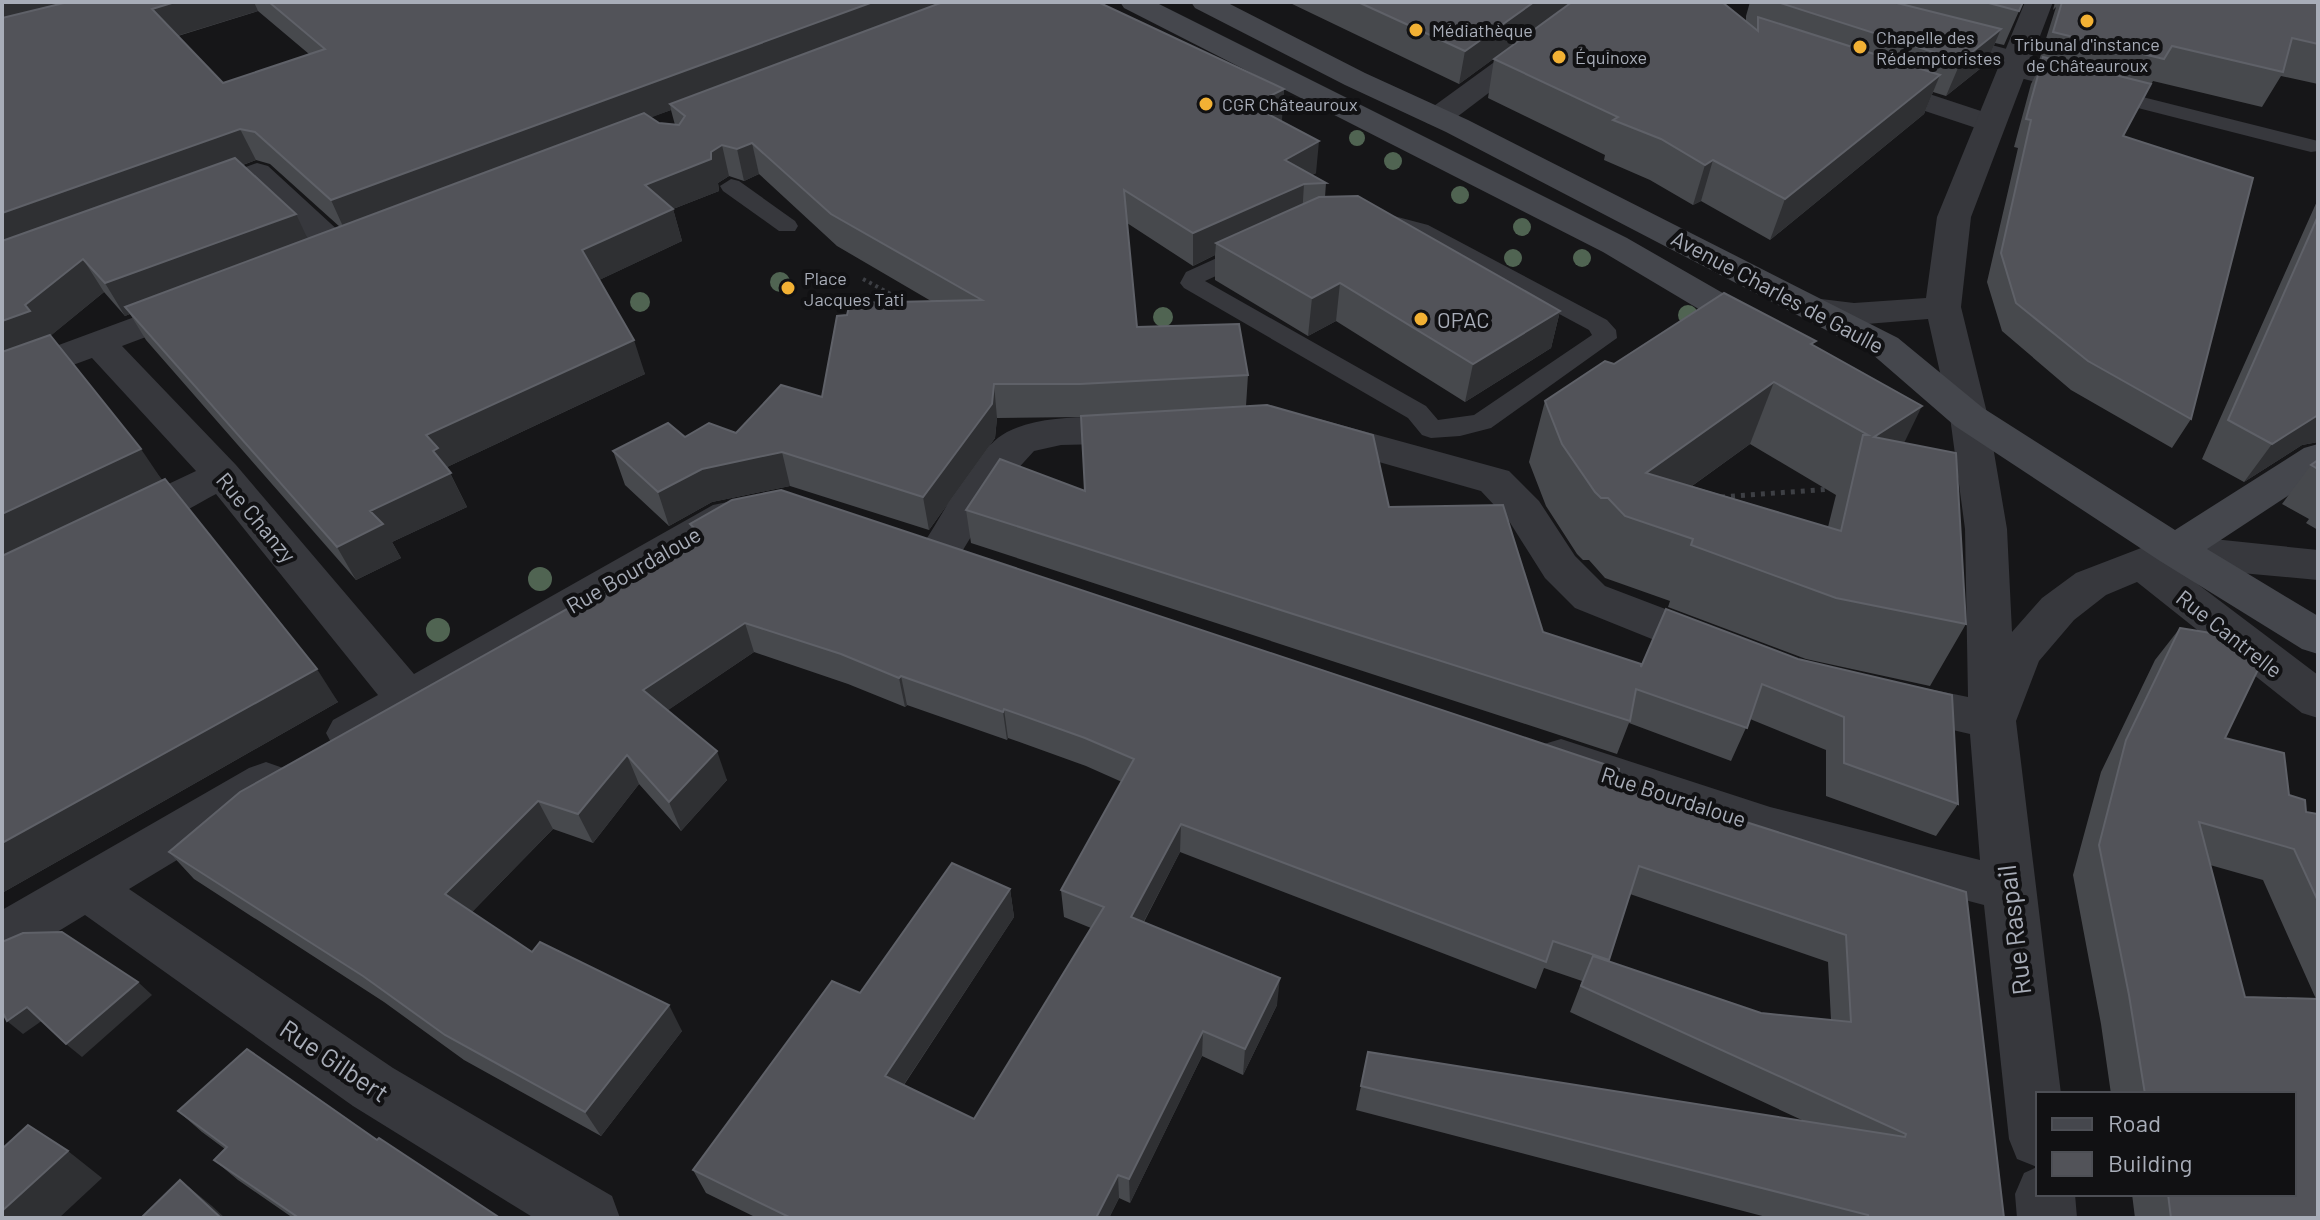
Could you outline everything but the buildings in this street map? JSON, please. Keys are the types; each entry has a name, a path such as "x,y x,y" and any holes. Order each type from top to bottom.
{"main road":[{"name":"Avenue Charles de Gaulle","path":"1134,2 1615,245 1787,346"},
{"name":"Avenue Charles de Gaulle","path":"1205,2 1821,310 1885,346 1969,417 2158,557 2318,637"},
{"path":"1914,419 1969,417"},
{"path":"2158,557 2318,457"}],"street":[{"path":"1438,117 1595,2"},
{"path":"1821,310 1854,314 1943,307 1954,217 2039,2"},
{"path":"1902,30 2014,65"},
{"path":"1848,76 1991,124"},
{"path":"172,205 257,173 342,251"},
{"path":"2,379 225,295"},
{"name":"Rue Raspail","path":"1943,307 1969,417 1986,529 1992,721 2008,889 2036,1122"},
{"name":"Rue Chanzy","path":"98,342 222,475 407,698"},
{"path":"1280,422 1434,447 1495,481 1524,511 1560,567 1590,597 1754,661"},
{"path":"940,552 1005,454 1022,440 1042,435 1185,427"},
{"path":"85,541 222,475"},
{"name":"Rue Bourdaloue","path":"2,937 407,698 728,515 791,503"},
{"path":"895,537 985,567"},
{"name":"Rue Raspail","path":"1992,721 2019,653 2058,609 2091,584 2158,557"},
{"name":"Rue Cantrelle","path":"2158,557 2318,565"},
{"name":"Rue Cantrelle","path":"2158,557 2318,700"},
{"path":"1858,692 1992,721"},
{"name":"Rue Bourdaloue","path":"1529,748 1770,828 2008,889"},
{"name":"Rue Gilbert","path":"88,889 373,1087 590,1218"},
{"path":"2045,1196 2047,1218"}],"lane":[{"path":"2014,65 2311,146"},
{"path":"731,186 787,226"},
{"path":"1390,222 1420,230 1604,330 1605,338 1482,422 1460,427 1434,447 1417,412 1199,289 1192,283 1194,277 1311,224 1390,222"}],"path":[{"path":"863,279 900,299"},
{"path":"1719,497 1840,488"}],"place":[{"name":"Tribunal d'instance de Châteauroux","path":"2087,21"},
{"name":"Médiathèque","path":"1416,30"},
{"name":"Chapelle des Rédemptoristes","path":"1860,47"},
{"name":"Équinoxe","path":"1559,57"},
{"name":"CGR Châteauroux","path":"1206,104"},
{"name":"Place Jacques Tati","path":"788,288"},
{"name":"OPAC","path":"1421,319"}]}
